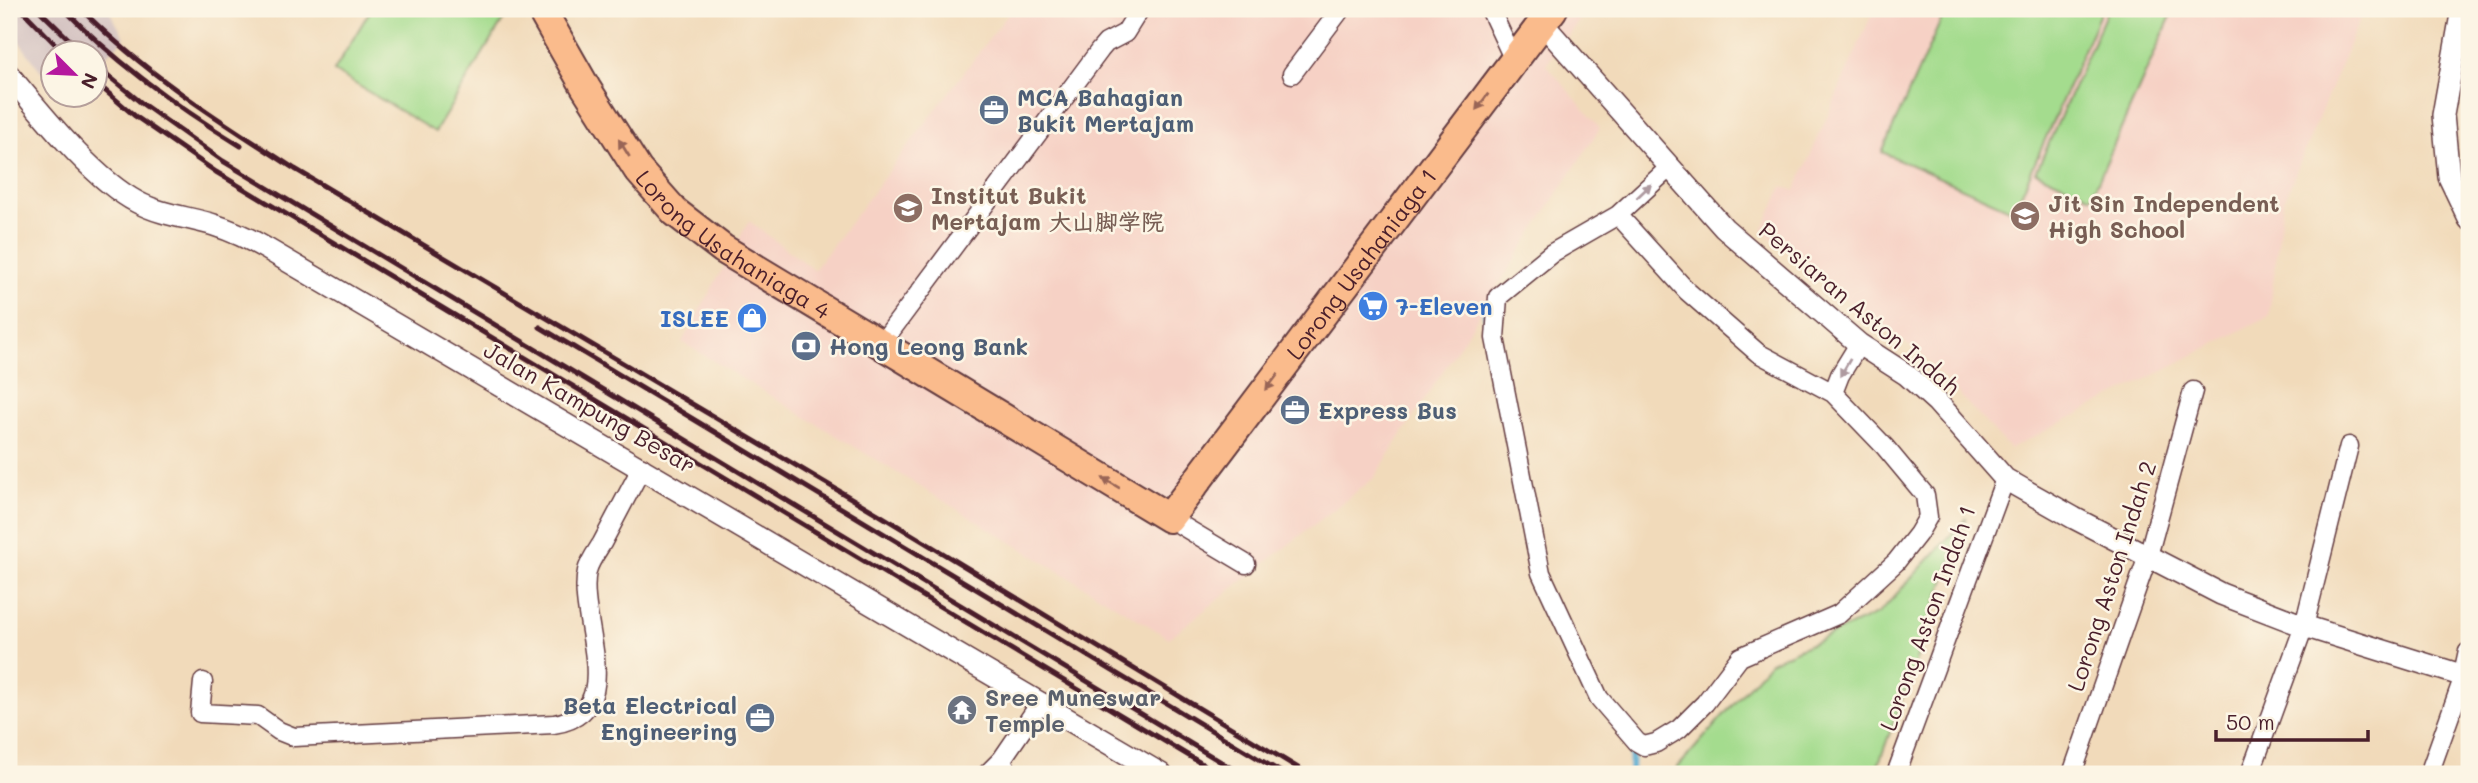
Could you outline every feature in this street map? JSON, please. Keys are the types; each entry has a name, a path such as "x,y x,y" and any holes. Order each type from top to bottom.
{"main road":[{"name":"Lorong Usahaniaga 4","path":"541,9 586,88 638,170 676,212 723,249 1169,518"},
{"name":"Lorong Usahaniaga 1","path":"1169,518 1548,16"}],"street":[{"path":"881,344 1100,50 1106,43 1125,33 1140,9"},
{"path":"1292,74 1341,9"},
{"path":"1490,9 1514,60"},
{"path":"2462,9 2443,115 2449,177 2469,219"},
{"name":"Persiaran Aston Indah","path":"1548,16 1670,167 1724,228 1859,344 1907,374 1937,402 2005,480 2221,594 2304,626 2464,676"},
{"name":"Jalan Kampung Besar","path":"9,75 47,120 101,175 137,202 243,235 1161,774"},
{"path":"1618,215 1687,291 1758,353 1833,393 1885,447 1924,495 1928,517 1896,562 1839,614 1740,657 1705,703 1679,729 1656,743 1644,746 1637,742 1599,698 1541,573 1494,338 1497,296 1552,253 1618,215 1670,167"},
{"path":"1833,393 1840,375 1859,344"},
{"name":"Lorong Aston Indah 2","path":"2073,774 2148,556 2193,391"},
{"path":"2250,774 2304,626 2349,446"},
{"path":"203,682 200,713 258,716 279,731 294,737 573,721 589,705 597,680 586,605 587,570 642,467"},
{"name":"Lorong Aston Indah 1","path":"1896,774 2005,480"},
{"name":"Lorong Usahaniaga 4","path":"1169,518 1246,564"},
{"path":"2430,774 2464,676 2469,653"},
{"path":"987,774 1005,767 1041,702"}],"shaded area":[{"path":"9,9 108,9 125,38 108,54 108,38 38,38 38,67 9,28"},
{"path":"1012,9 1083,9 1101,22 1120,24 1128,9 1586,9 1546,64 1600,128 1374,478 1169,638 682,342 749,221 814,270"},
{"name":"Jit Sin Independent High School","path":"1874,9 2364,9 2283,203 2269,316 2010,449 1922,355 1825,284 1762,230 1783,186 1795,191"}],"green space":[{"path":"371,9 510,9 435,132 334,71"},
{"path":"1946,9 2102,9 2014,211 1882,152"},
{"path":"2108,9 2174,9 2091,197 2036,172"},
{"path":"1967,518 1875,774 1672,774 1770,662 1879,613"}],"waterway":[{"path":"1485,312 1488,330"},
{"path":"1629,742 1632,745 1631,774"}],"railway":[{"path":"21,9 49,38"},
{"path":"38,9 68,38"},
{"path":"64,9 105,48 148,83 241,146"},
{"path":"81,9 157,75 295,169 878,514 1308,774"},
{"path":"108,75 144,105 223,161 1241,774"},
{"path":"108,93 135,116 216,172 1219,774"},
{"path":"540,327 1284,774"}],"place":[{"name":"MCA Bahagian Bukit Mertajam","path":"994,110"},
{"name":"Institut Bukit Mertajam 大山脚学院","path":"908,208"},
{"name":"Jit Sin Independent High School","path":"2025,216"},
{"name":"7-Eleven","path":"1373,306"},
{"name":"ISLEE","path":"752,318"},
{"name":"Hong Leong Bank","path":"806,346"},
{"name":"Express Bus","path":"1295,410"},
{"name":"Sree Muneswar Temple","path":"962,710"},
{"name":"Beta Electrical Engineering","path":"760,718"}]}
